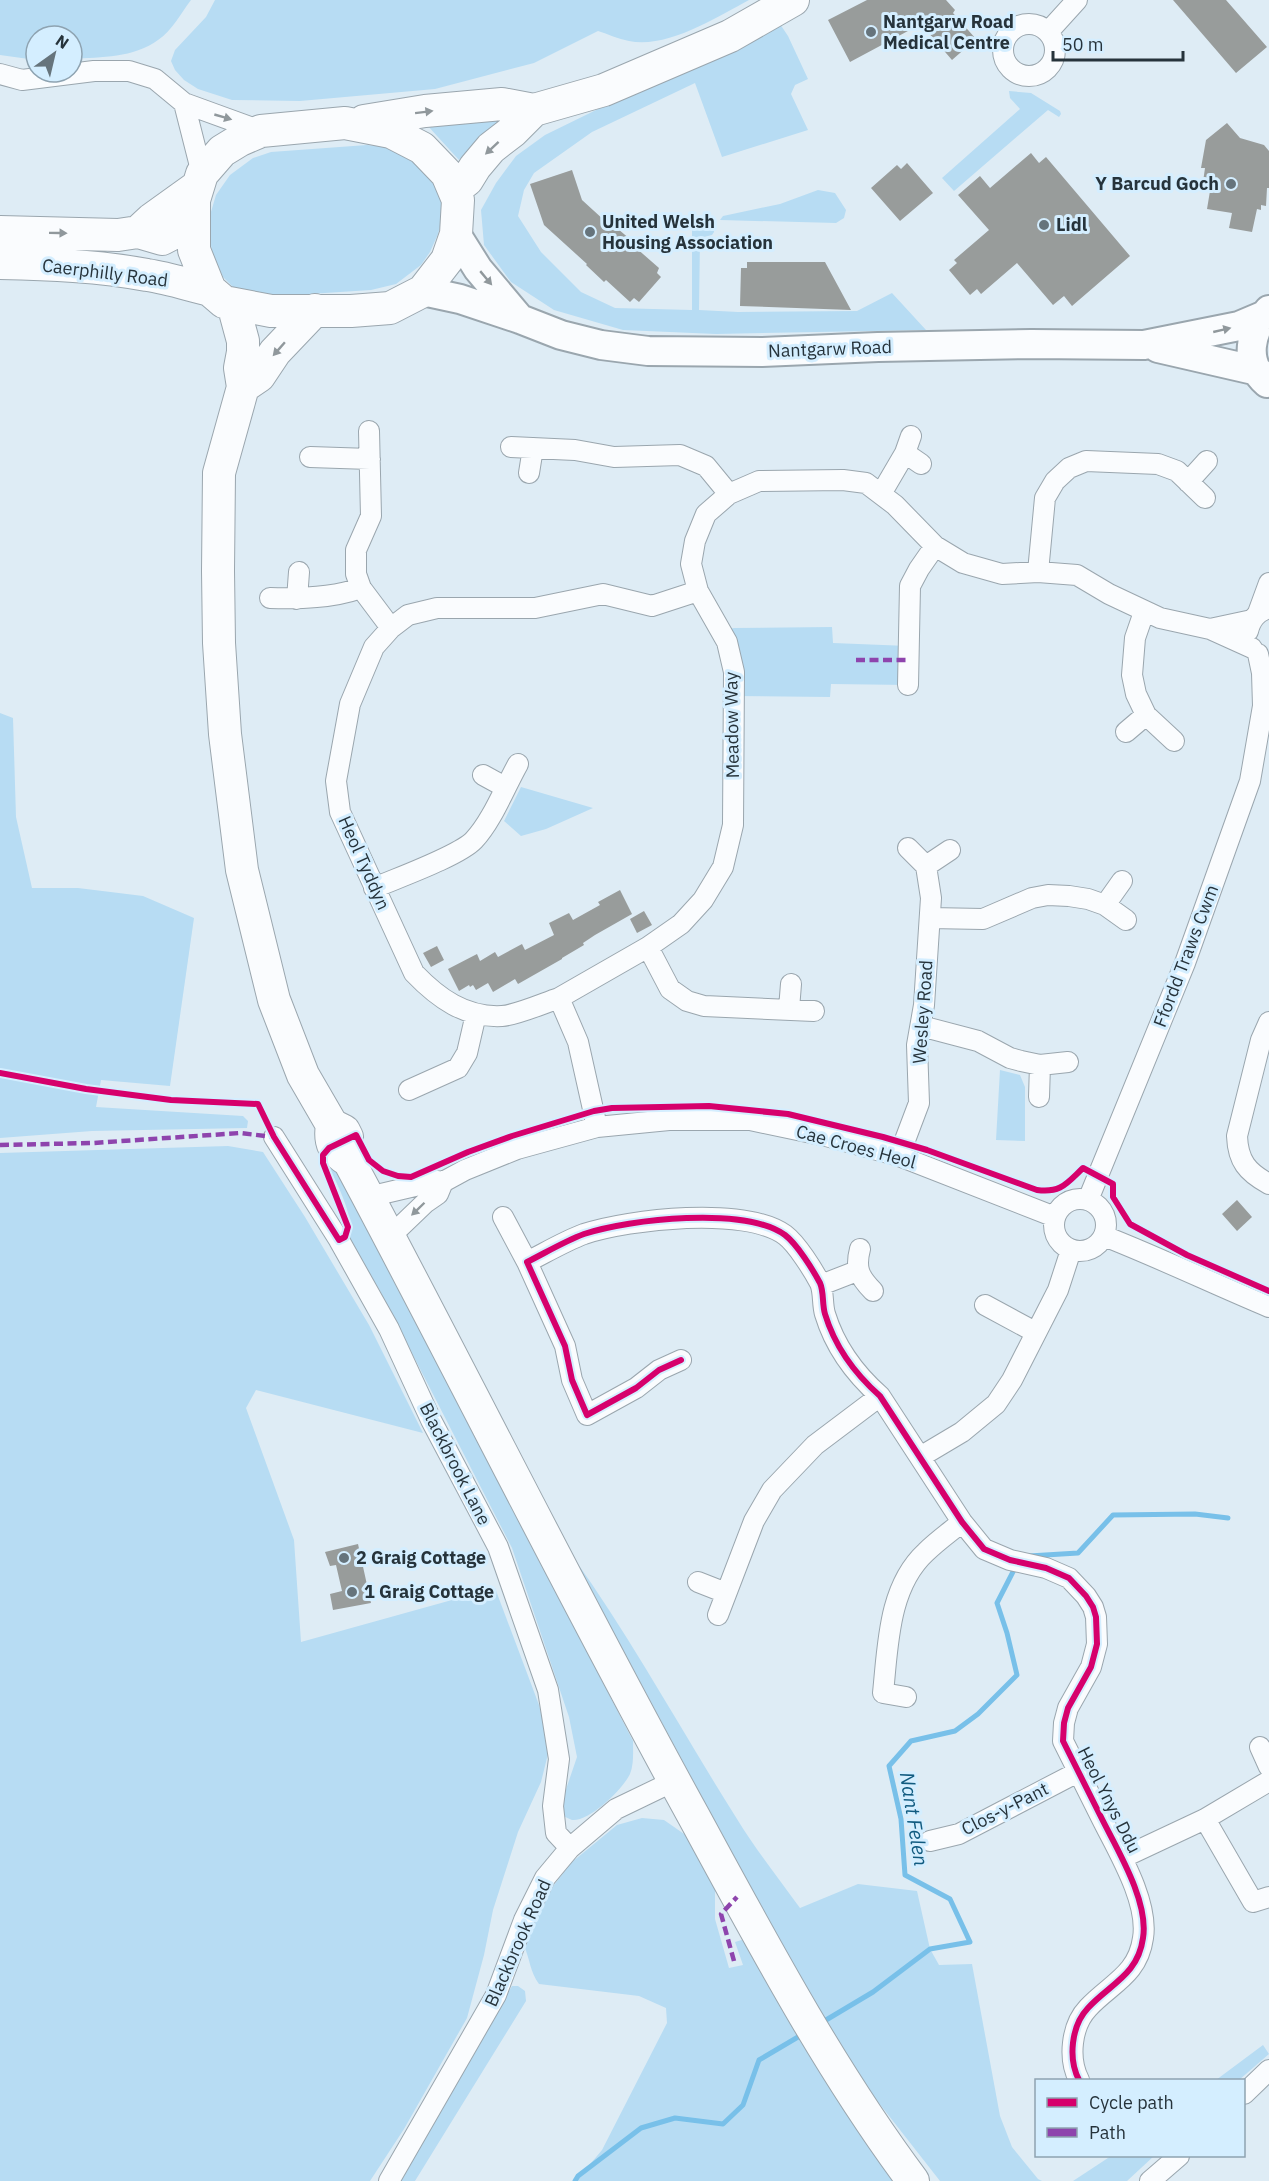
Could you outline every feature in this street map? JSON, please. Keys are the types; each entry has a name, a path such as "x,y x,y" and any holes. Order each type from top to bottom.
{"main road":[{"path":"138,232 200,180 222,151 261,131 502,104 534,110 604,90 730,36 793,0"},
{"path":"454,190 467,180 474,167 491,148 513,131 534,110"},
{"path":"345,123 391,132 422,148 447,174 458,200 456,234 447,260 423,291"},
{"path":"200,180 194,201 194,250 222,297 243,341 240,368 243,387 219,473 219,643 224,722 244,881 274,1000 303,1075 332,1125 330,1138 338,1154 349,1161 370,1200 674,1781 793,1996 847,2087 913,2181"},
{"name":"Caerphilly Road","path":"0,232 118,235 138,232 162,239 181,229 194,218"},
{"name":"Nantgarw Road","path":"456,234 478,269 520,319"},
{"name":"Caerphilly Road","path":"0,263 52,264 148,275 271,310 351,311 390,308 423,291"},
{"name":"Nantgarw Road","path":"423,291 460,299 571,338 601,345 648,351 762,352 879,346 1144,345 1239,326 1267,312"},
{"path":"243,387 259,376 275,352 315,310"},
{"path":"1264,378 1251,350 1259,320 1267,312"},
{"name":"Nantgarw Road","path":"1144,345 1264,378"}],"street":[{"path":"1048,32 1077,0"},
{"path":"0,74 22,80 94,71 129,71 155,79 184,103 261,131"},
{"path":"184,103 200,180"},
{"path":"369,431 371,516 356,550 356,574 361,588 391,628"},
{"path":"511,447 575,450 614,458 680,455 706,466 729,494"},
{"path":"529,473 533,448"},
{"path":"881,494 912,451"},
{"path":"310,457 370,459"},
{"path":"1038,572 1045,498 1056,481 1069,468 1086,461 1158,464 1177,471 1204,498"},
{"path":"1188,482 1206,461"},
{"name":"Meadow Way","path":"559,998 648,947 681,924 703,900 723,867 733,825 734,672 727,642 698,591 691,564 695,541 705,514 729,494 759,481 843,480 866,483 895,505 935,546 963,563 1002,574 1038,572 1077,575 1144,612 1209,629 1260,654"},
{"path":"908,685 910,586 935,546"},
{"path":"297,599 299,572"},
{"path":"1260,614 1269,583"},
{"path":"270,598 297,599 343,594 361,588"},
{"name":"Heol Tyddyn","path":"559,998 503,1016 476,1014 433,993 414,973 340,812 336,781 350,704 374,647 391,628 408,615 437,608 535,608 603,594 652,606 698,591"},
{"path":"1144,612 1135,638 1132,675 1136,694 1146,716 1174,741"},
{"name":"Meadow Way","path":"1209,629 1260,614"},
{"name":"Ffordd Traws Cwm","path":"1088,1200 1140,1076 1226,853 1250,781 1266,697 1260,654 1248,632 1260,614"},
{"path":"1126,732 1146,716"},
{"path":"374,888 473,842 518,764"},
{"path":"483,775 505,787"},
{"path":"908,848 926,866 950,850"},
{"name":"Wesley Road","path":"899,1156 919,1103 917,1045 924,1005 931,898 926,866"},
{"path":"1105,905 1122,881"},
{"path":"930,918 983,920 1032,898 1048,895 1069,896 1105,905 1126,920"},
{"path":"648,947 670,989 687,1001 704,1006 814,1011"},
{"path":"789,1009 791,984"},
{"path":"559,998 578,1042 597,1127"},
{"path":"409,1090 458,1068 467,1053 476,1014"},
{"path":"1269,1022 1261,1040 1237,1136 1238,1152 1249,1171 1269,1184"},
{"path":"921,1026 978,1041 1010,1059 1040,1065 1068,1062"},
{"path":"1039,1097 1040,1065"},
{"name":"Cae Croes Heol","path":"370,1200 381,1194 430,1180 443,1182 465,1170 517,1149 597,1127 669,1120 750,1120 826,1136 899,1156 1055,1217"},
{"name":"Blackbrook Lane","path":"274,1137 339,1240 389,1329 431,1420 498,1548 548,1690 559,1759 554,1806 556,1833 570,1848"},
{"name":"Cae Croes Heol","path":"388,1234 400,1227 424,1203 438,1194 443,1182"},
{"path":"1072,1200 1088,1200 1095,1204 1105,1216 1107,1225 1104,1236 1096,1247 1088,1251 1071,1250 1058,1240 1055,1233 1055,1217 1059,1209 1072,1200"},
{"path":"503,1217 527,1262 565,1346 572,1380 587,1415 636,1388 659,1370 681,1360"},
{"path":"527,1262 583,1234 644,1222 712,1217 755,1223 785,1235 804,1258 821,1285 857,1271"},
{"path":"1104,1236 1162,1258 1212,1283 1269,1307"},
{"path":"860,1249 857,1271 873,1291"},
{"path":"920,1457 962,1431 996,1404 1012,1380 1058,1290 1071,1250"},
{"name":"Heol Ynys Ddu","path":"821,1285 824,1312 836,1346 880,1396 962,1522 984,1549 1010,1560 1046,1568 1069,1578 1093,1607 1096,1617 1097,1644 1091,1667 1076,1689 1068,1708 1063,1741 1122,1858 1140,1901 1144,1936 1140,1950 1127,1975 1087,2009 1078,2025 1072,2049 1072,2062 1079,2079"},
{"path":"985,1305 1035,1332"},
{"path":"718,1615 754,1521 772,1490 815,1445 880,1396"},
{"path":"906,1697 883,1693 897,1596 924,1553 962,1522"},
{"path":"698,1582 726,1593"},
{"path":"1260,1747 1269,1767"},
{"name":"Clos-y-Pant","path":"930,1841 959,1834 1078,1772"},
{"name":"Blackbrook Road","path":"389,2181 496,1995 524,1920 545,1878 570,1848 616,1809 674,1781"},
{"path":"1122,1858 1204,1819 1269,1781"},
{"path":"1204,1819 1253,1902 1269,1897"},
{"path":"1245,2093 1268,2073"},
{"path":"1150,2181 1178,2157"}],"shaded area":[{"path":"0,0 191,0 163,36 148,46 128,53 84,58 84,24 24,24 24,58 0,55"},
{"path":"215,0 749,0 707,23 659,40 629,41 598,31 534,63 435,89 300,101 232,100 198,89 184,80 175,70 171,61 175,50 206,17"},
{"path":"778,21 788,36 808,79 795,85 791,94 808,130 722,157 695,83 592,132 534,173 524,190 518,216 541,252 581,292 615,308 692,310 692,229 685,228 713,219 714,232 712,235 700,238 699,310 857,311 892,293 926,330 716,334 623,330 554,310 511,282 484,245 481,210 496,183 516,156 545,135"},
{"path":"1009,91 1031,93 1060,111 1061,114 1059,117 1048,110 954,191 942,178 1020,109 1010,98"},
{"path":"507,116 477,140 459,160 427,125"},
{"path":"367,145 385,147 424,165 443,195 442,219 438,234 421,265 396,284 371,290 263,297 239,292 223,277 212,253 208,222 216,195 230,175 253,158 271,152"},
{"path":"818,190 835,193 846,210 844,218 836,223 720,220 723,216 780,204"},
{"path":"832,627 833,643 908,646 908,685 831,684 830,697 733,696 721,631 734,628"},
{"path":"0,713 13,718 16,817 32,888 78,888 143,896 194,918 170,1086 101,1080 96,1107 243,1116 248,1121 247,1128 92,1131 0,1138"},
{"path":"521,787 593,808 546,829 521,836 504,821"},
{"path":"1000,1070 1020,1075 1025,1087 1025,1141 996,1140"},
{"path":"228,1146 263,1152 305,1217 369,1325 423,1433 256,1390 246,1408 294,1540 301,1642 495,1588 539,1705 547,1735 548,1754 541,1782 518,1832 493,1910 467,2018 404,2129 370,2181 0,2181 0,1153"},
{"path":"330,1152 633,1741 630,1774 613,1796 587,1816 572,1820 563,1816 561,1804 577,1757 569,1717 512,1548 379,1289 347,1240 350,1231 348,1211 326,1161"},
{"path":"573,1557 637,1654 744,1831 800,1908 858,1884 917,1891 930,1949 939,1965 972,1964 1000,2116 1012,2147 1042,2181 940,2181 864,2084 793,1967"},
{"path":"642,1818 664,1820 687,1836 715,1883 715,1919 729,1968 743,1965 735,1942 748,1938 897,2181 576,2181 602,2150 667,2023 666,2008 639,1996 539,1984 524,1946 550,1890 572,1862 617,1825"},
{"path":"512,1986 518,1986 525,1991 526,2001 415,2181 397,2181"},
{"path":"1263,2045 1269,2054 1240,2079 1217,2079"},
{"path":"1109,2157 1153,2157 1127,2181 1073,2181"}],"building":[{"name":"Nantgarw Road Medical Centre","path":"867,0 946,0 955,10 953,13 976,39 952,60 921,24 850,62 828,20"},
{"path":"1173,0 1226,0 1267,47 1236,73"},
{"path":"1227,123 1240,138 1264,145 1269,151 1269,188 1267,188 1266,206 1261,205 1261,210 1257,209 1252,232 1229,228 1232,213 1207,209 1210,191 1202,189 1205,168 1201,168 1206,140"},
{"name":"Lidl","path":"1031,153 1039,163 1046,157 1130,256 1072,306 1064,296 1053,305 1017,263 981,294 977,289 970,295 949,270 957,263 954,260 989,230 958,195 980,176 990,188"},
{"path":"907,163 933,193 900,221 871,188 897,165 901,169"},
{"path":"572,170 582,200 616,231 618,229 637,245 635,247 659,268 657,273 661,277 639,302 634,298 630,302 606,280 604,282 544,225 530,184"},
{"path":"747,262 825,262 851,310 740,306 741,268 747,268"},
{"path":"620,890 632,914 595,935 562,959 518,984 515,979 493,992 488,983 476,990 473,985 470,987 469,985 459,991 448,969 477,954 480,961 495,952 498,957 522,944 525,950 554,935 549,923 569,913 573,920 600,905 598,902"},
{"path":"644,911 652,925 637,933 630,919"},
{"path":"437,946 444,960 431,967 423,953"},
{"path":"1237,1200 1252,1217 1237,1231 1222,1214"},
{"path":"358,1544 371,1603 333,1610 330,1594 342,1591 336,1565 330,1566 325,1552"}],"waterway":[{"name":"Nant Felen","path":"1029,1556 1078,1553 1113,1515 1195,1514 1228,1518"},
{"name":"Nant Felen","path":"821,2023 873,1992 930,1949 970,1942 950,1899 905,1875 901,1819 889,1766 911,1741 955,1731 978,1714 1017,1675 997,1603 1016,1566"},
{"name":"Nant Felen","path":"575,2181 578,2176 641,2128 675,2118 723,2124 743,2105 759,2060 803,2034"}],"marked path":[{"path":"856,660 908,660"},
{"path":"0,1145 93,1143 240,1133 274,1137"},
{"path":"734,1961 721,1914 737,1897"}],"cycle path":[{"path":"0,1073 86,1089 171,1100 258,1104 274,1137 339,1240 345,1237 348,1227 323,1163 323,1155 329,1148 356,1135 369,1160 383,1171 411,1177 512,1136 594,1111 612,1108 709,1106 788,1114 883,1137 927,1150 1037,1190 1058,1189 1083,1168 1113,1184 1113,1197 1130,1224 1187,1255 1269,1291"},
{"path":"681,1360 659,1370 636,1388 587,1415 572,1380 565,1346 527,1262 584,1234 657,1220 686,1218 743,1220 766,1226 785,1235 800,1251 820,1283 829,1326 846,1359 880,1396 962,1522 984,1549 1010,1560 1046,1568 1069,1578 1093,1607 1096,1617 1097,1644 1091,1667 1068,1708 1063,1741 1124,1861 1137,1893 1144,1924 1140,1951 1135,1961 1122,1978 1088,2008 1078,2024 1073,2043 1073,2062 1079,2079"}],"place":[{"name":"Nantgarw Road Medical Centre","path":"871,32"},
{"name":"Y Barcud Goch","path":"1231,184"},
{"name":"Lidl","path":"1044,225"},
{"name":"United Welsh Housing Association","path":"590,232"},
{"name":"2 Graig Cottage","path":"344,1558"},
{"name":"1 Graig Cottage","path":"352,1592"}]}
